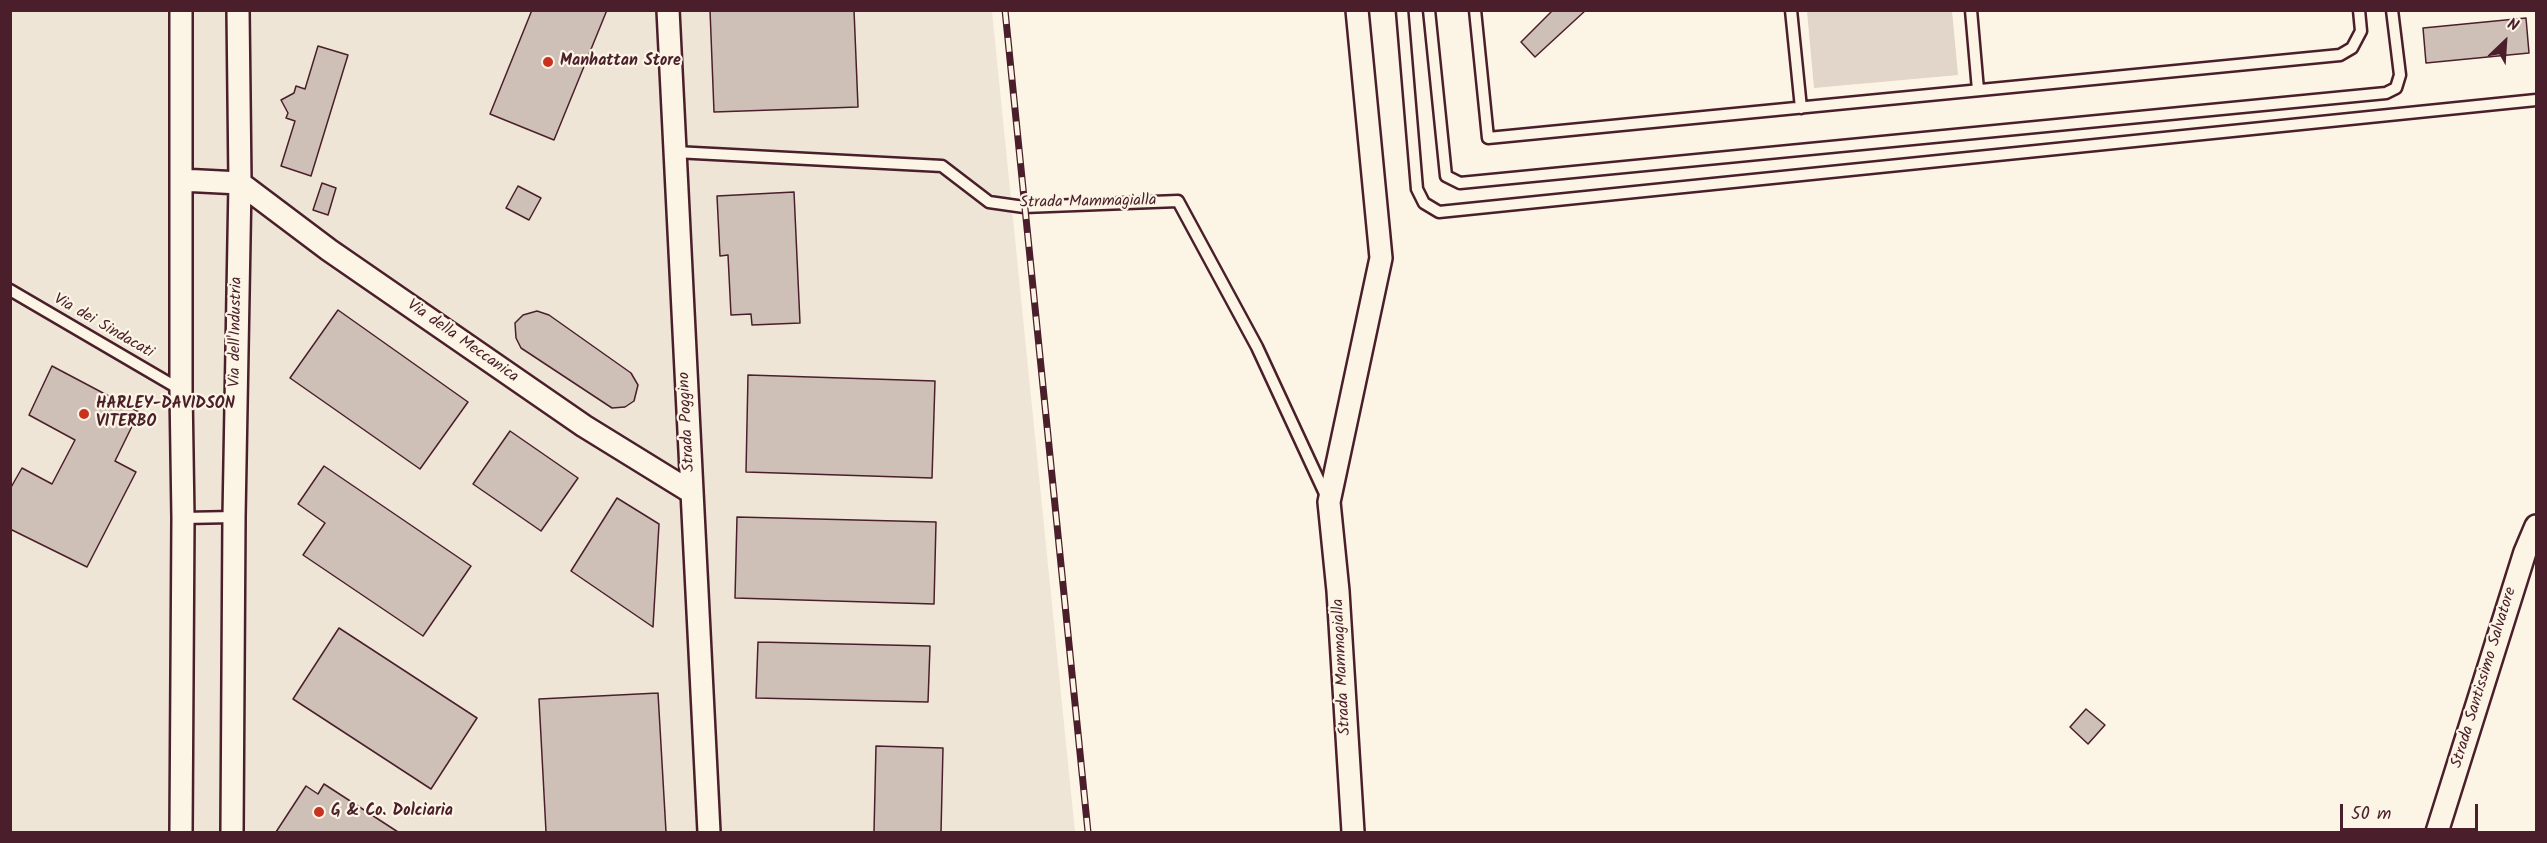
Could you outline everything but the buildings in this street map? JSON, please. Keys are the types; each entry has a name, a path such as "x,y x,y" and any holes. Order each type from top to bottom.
{"street":[{"path":"181,10 183,518 181,832"},
{"name":"Via dell'Industria","path":"232,832 234,518 240,183 238,10"},
{"name":"Strada Poggino","path":"668,10 709,832"},
{"name":"Strada Mammagialla","path":"1353,832 1338,591 1329,502 1381,258 1357,10"},
{"path":"181,180 240,183"},
{"name":"Via della Meccanica","path":"240,183 329,250 584,426 691,492"},
{"name":"Strada Santissimo Salvatore","path":"2437,832 2525,552 2536,526"}],"lane":[{"path":"1402,10 1417,189 1424,203 1439,212 2536,100"},
{"path":"1430,10 1446,176 1460,183 2386,93 2396,88 2400,75 2392,10"},
{"path":"1476,10 1488,138 2340,55 2352,48 2361,31 2359,10"},
{"path":"1791,10 1801,108"},
{"path":"1971,10 1978,90"},
{"name":"Strada Mammagialla","path":"675,152 942,166 989,202 1024,207 1178,201 1257,347 1329,502"},
{"name":"Via dei Sindacati","path":"10,290 181,390"},
{"path":"183,518 234,518"}],"shaded area":[{"path":"10,11 992,11 1075,832 11,832"},
{"path":"1807,11 1952,11 1958,75 1814,88"}],"railway":[{"path":"1005,10 1088,832"}],"place":[{"name":"Manhattan Store","path":"548,62"},
{"name":"HARLEY-DAVIDSON VITERBO","path":"84,414"},
{"name":"G & Co. Dolciaria","path":"319,812"}]}
